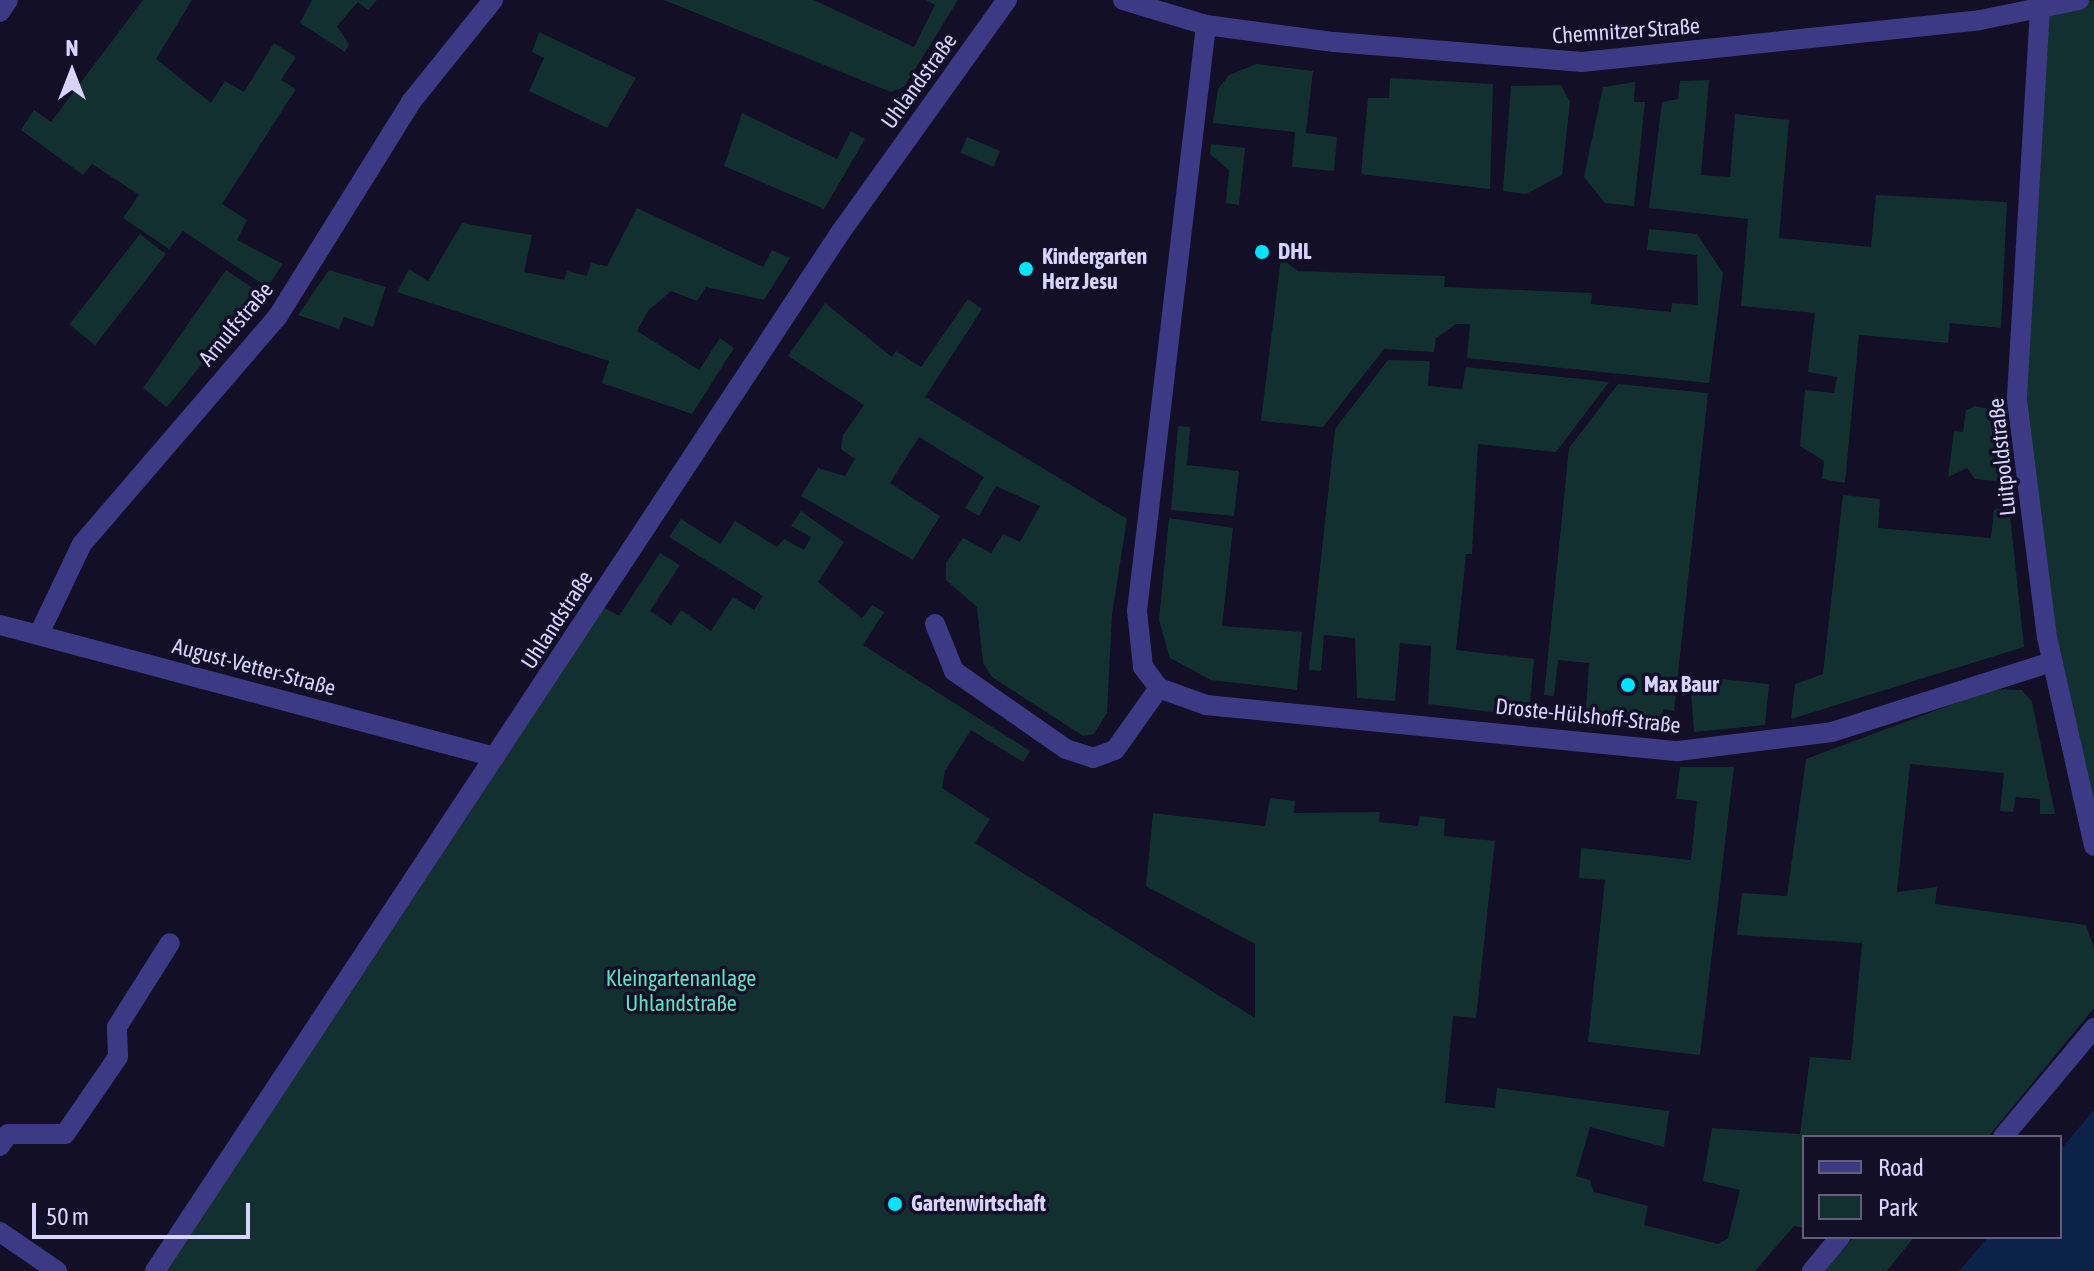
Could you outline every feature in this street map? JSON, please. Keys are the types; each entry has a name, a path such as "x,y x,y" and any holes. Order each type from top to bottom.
{"street":[{"path":"0,12 8,0"},
{"name":"Arnulfstraße","path":"39,634 82,544 278,316 411,102 493,0"},
{"name":"Uhlandstraße","path":"155,1271 840,233 1007,0"},
{"name":"Chemnitzer Straße","path":"1123,0 1206,25 1360,46 1582,62 2040,9 2079,0"},
{"name":"Luitpoldstraße","path":"2040,9 2017,400 2052,662 2094,846"},
{"path":"935,624 954,671 1066,749 1093,758 1115,750 1159,688 1143,667 1137,611 1206,25"},
{"name":"August-Vetter-Straße","path":"0,625 495,757"},
{"name":"Droste-Hülshoff-Straße","path":"1159,688 1206,705 1678,751 1832,732 2052,662"},
{"path":"3,1136 65,1134 118,1057 117,1027 170,943"},
{"path":"2005,1135 2094,1028"},
{"path":"0,1232 57,1271"},
{"path":"1812,1271 1838,1239"}],"green space":[{"path":"143,0 192,0 156,59 211,103 225,81 244,92 274,43 296,57 281,80 296,89 222,204 247,220 237,240 283,264 267,287 183,231 169,249 123,218 139,195 92,164 83,175 21,130 34,110 51,122"},
{"path":"312,0 377,0 368,10 358,2 337,26 349,44 345,52 300,23"},
{"path":"664,0 814,0 914,47 935,5 926,0 958,0 904,87 891,92"},
{"path":"2094,0 2094,845 2052,662 2017,400 2041,9"},
{"path":"539,32 636,78 607,128 529,91 544,58 532,52"},
{"path":"1257,64 1313,71 1306,133 1337,137 1334,171 1292,167 1295,132 1213,123 1218,89 1229,75"},
{"path":"1390,78 1493,84 1490,189 1361,174 1368,98 1389,98"},
{"path":"1709,80 1701,175 1730,177 1735,114 1789,120 1779,238 1871,247 1876,195 2007,202 2001,328 1950,323 1948,343 1859,335 1845,483 1822,479 1824,461 1800,446 1805,390 1834,393 1837,377 1808,372 1815,313 1741,306 1748,219 1649,208 1662,102 1678,99 1680,81"},
{"path":"1635,82 1634,102 1645,102 1634,206 1605,203 1584,177 1603,87"},
{"path":"1561,85 1570,102 1562,175 1526,194 1503,191 1511,86"},
{"path":"742,113 837,159 851,131 865,139 824,209 724,166"},
{"path":"967,137 1000,151 993,167 960,153"},
{"path":"1211,144 1245,148 1239,205 1226,203 1229,170 1210,154"},
{"path":"637,208 763,267 772,250 790,258 764,300 706,287 697,301 671,291 648,311 637,331 699,370 720,338 734,348 692,414 602,383 609,361 397,292 409,269 428,281 462,223 532,235 524,272 564,280 567,271 587,276 591,263 607,266"},
{"path":"1649,229 1697,234 1723,273 1709,383 1467,358 1470,324 1456,324 1436,338 1434,352 1384,349 1323,427 1261,421 1281,258 1298,271 1445,276 1444,287 1592,293 1591,304 1671,312 1672,303 1698,305 1697,255 1647,250"},
{"path":"140,234 166,254 95,345 69,325"},
{"path":"226,270 260,293 167,407 143,388"},
{"path":"329,270 386,287 373,327 344,317 339,329 298,315"},
{"path":"968,299 982,309 925,397 1127,519 1112,614 1107,713 1094,734 1083,736 992,677 983,663 977,607 946,580 946,563 963,538 991,553 1003,534 1020,542 1040,506 996,486 979,516 965,508 984,477 919,437 890,483 940,516 913,560 801,496 818,468 845,476 855,459 841,449 843,435 864,405 788,356 825,303 892,357 896,351 921,367"},
{"path":"1388,360 1430,361 1428,386 1462,389 1466,367 1609,382 1556,452 1478,444 1472,554 1466,554 1456,650 1534,659 1530,703 1500,700 1499,713 1428,704 1431,646 1400,643 1395,701 1357,698 1355,638 1324,635 1321,671 1309,670 1335,429"},
{"path":"1618,384 1708,393 1674,711 1663,709 1661,730 1585,722 1589,663 1558,660 1554,696 1544,695 1569,448"},
{"path":"1975,406 2005,413 2008,482 1975,479 1967,468 1948,477 1954,431 1963,432 1966,410"},
{"path":"1178,426 1190,427 1187,465 1239,471 1234,516 1171,510"},
{"path":"1843,495 1880,499 1878,528 1991,538 1994,510 2009,506 2024,647 1791,719 1795,684 1823,674"},
{"name":"Kleingartenanlage Uhlandstraße","path":"801,511 844,542 818,582 862,618 872,605 884,612 863,645 1030,751 1023,762 971,730 945,771 942,788 990,819 975,843 1255,1018 1255,944 1146,886 1153,813 1265,826 1270,798 1295,801 1294,813 1380,812 1379,822 1418,826 1420,816 1445,819 1444,836 1495,841 1476,1018 1453,1016 1445,1103 1495,1108 1497,1088 1669,1111 1664,1147 1590,1127 1576,1176 1590,1180 1594,1192 1648,1206 1644,1225 1718,1244 1728,1238 1740,1190 1703,1181 1712,1128 1800,1134 1810,1057 1851,1060 1862,943 1737,935 1742,893 1787,896 1806,759 1993,689 2022,690 2032,702 2055,814 2040,814 2040,799 2016,797 2013,812 2000,811 2004,773 1910,764 1897,892 1937,887 1935,904 2086,925 2094,948 2094,1008 1990,1135 1802,1135 1802,1228 1794,1226 1755,1271 155,1271 596,603 619,616 660,553 680,565 650,611 671,625 681,610 711,631 733,597 754,610 763,596 669,537 681,519 720,544 735,521 777,547 784,539 804,550 811,537 791,526"},
{"path":"1169,518 1233,528 1222,626 1302,632 1297,690 1211,680 1170,658 1159,620"},
{"path":"1690,676 1769,684 1765,725 1694,732"},
{"path":"1680,767 1734,767 1700,1055 1588,1042 1605,880 1579,878 1581,848 1691,860 1697,801 1676,799"},
{"path":"1852,1239 1912,1239 1887,1271 1823,1271"}],"water":[{"path":"2094,1110 2094,1271 1959,1271 1986,1239 2062,1239 2062,1148"}],"place":[{"name":"DHL","path":"1262,252"},
{"name":"Kindergarten Herz Jesu","path":"1026,269"},
{"name":"Max Baur","path":"1628,685"},
{"name":"Gartenwirtschaft","path":"895,1204"}]}
